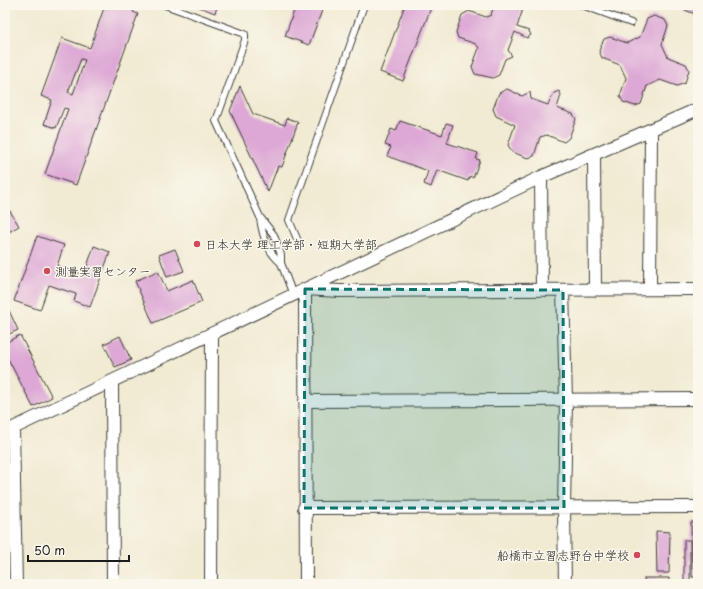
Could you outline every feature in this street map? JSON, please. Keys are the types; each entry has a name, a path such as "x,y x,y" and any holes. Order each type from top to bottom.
{"street":[{"path":"16,584 9,430 212,335 305,289 541,177 651,131 698,109"},
{"path":"650,289 651,131"},
{"path":"594,155 595,290"},
{"path":"541,177 542,290"},
{"path":"305,289 338,291 698,289"},
{"path":"305,289 306,401 304,508 306,584"},
{"path":"563,290 566,400 564,508 565,584"},
{"path":"211,584 212,335"},
{"path":"112,382 113,584"},
{"path":"306,401 698,399"},
{"path":"304,508 698,507"}],"lane":[{"path":"165,5 245,34 245,40 216,121 260,217 274,235 278,244 281,263 293,295"},
{"path":"298,241 289,220 364,5"},
{"path":"582,5 631,23"},
{"path":"260,217 263,237 268,249 281,263"}],"highlighted area":[{"path":"305,289 563,290 564,508 304,508"}],"building":[{"path":"105,5 136,6 133,12 138,14 76,185 45,174 68,109 64,108 56,128 44,124 52,100 41,96 62,38 90,48","holes":["81,59 85,60 73,94 68,92"]},
{"path":"194,5 218,5 215,13"},
{"path":"296,5 324,5 309,45 285,36"},
{"path":"405,5 432,5 403,81 380,72"},
{"path":"494,5 522,5 523,9 517,27 529,31 531,35 527,38 515,32 508,50 512,56 505,59 499,75 493,78 475,74 472,67 479,48 476,44 458,38 456,32 462,15 469,11 486,17 491,15"},
{"path":"684,5 698,5 698,15 682,9"},
{"path":"654,16 665,20 668,26 662,44 668,57 686,64 689,70 685,83 677,86 660,80 647,86 641,104 635,106 623,102 620,96 626,78 620,65 602,58 599,51 604,39 610,37 627,43 640,37 647,19"},
{"path":"240,86 253,114 285,125 287,118 298,122 282,167 278,166 268,192 230,111"},
{"path":"507,89 522,96 530,92 531,99 548,105 554,93 559,91 561,95 557,108 573,114 576,119 569,138 564,142 547,135 540,137 534,156 528,158 512,152 508,145 515,125 496,116 493,109 499,93"},
{"path":"400,121 442,135 446,123 453,125 447,143 478,153 476,159 480,160 473,178 470,176 468,181 437,170 431,187 424,184 428,171 387,156 391,147 385,145 391,129 396,131"},
{"path":"10,211 19,226 5,234 5,214"},
{"name":"測量実習センター","path":"37,236 64,245 57,266 84,275 94,246 110,252 90,307 74,301 76,294 49,285 40,310 14,301"},
{"path":"175,249 184,271 167,277 159,255"},
{"path":"158,271 167,291 193,280 202,302 153,323 135,281"},
{"path":"5,302 18,330 5,336"},
{"path":"20,335 52,397 33,407 5,353 5,343"},
{"path":"120,336 131,360 115,367 104,344"},
{"path":"691,522 698,522 698,577 692,577"},
{"path":"656,531 670,532 669,573 657,573"},
{"path":"684,540 690,540 690,584 684,584"},
{"path":"644,578 669,578 669,584 645,584"}],"place":[{"name":"日本大学 理工学部・短期大学部","path":"197,244"},
{"name":"測量実習センター","path":"47,271"},
{"name":"船橋市立習志野台中学校","path":"637,555"}]}
